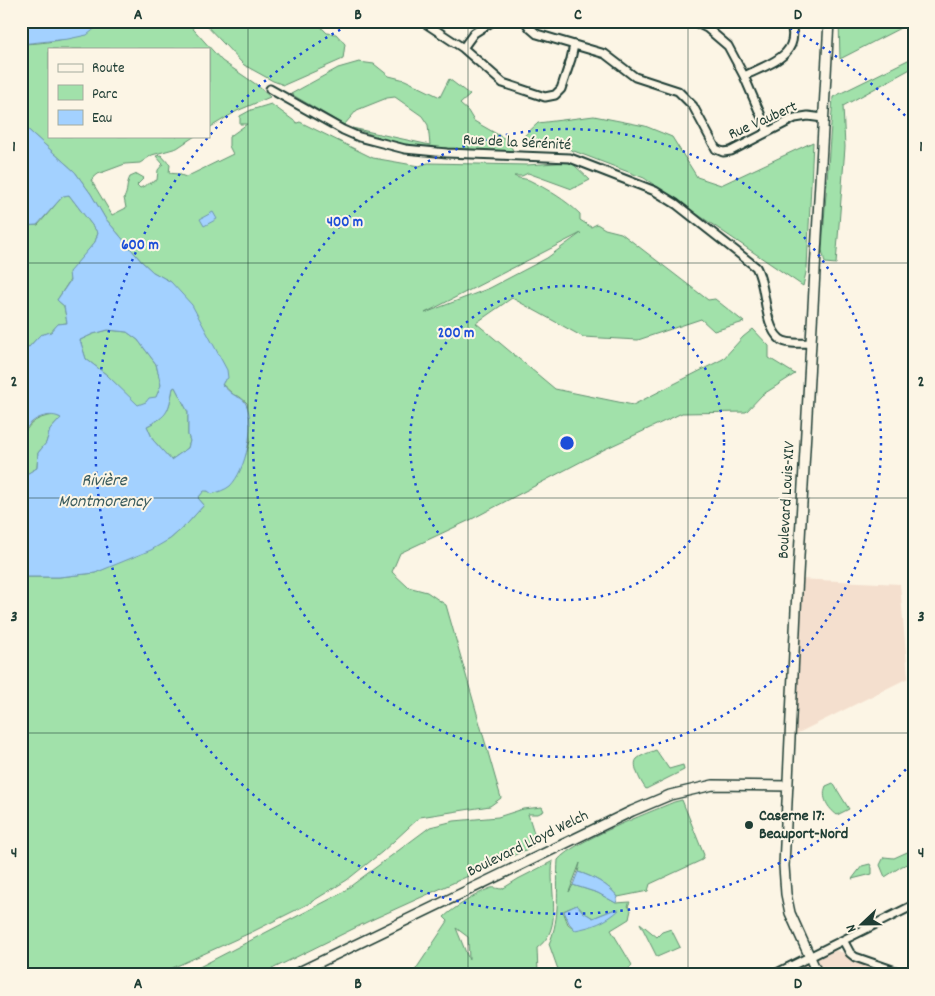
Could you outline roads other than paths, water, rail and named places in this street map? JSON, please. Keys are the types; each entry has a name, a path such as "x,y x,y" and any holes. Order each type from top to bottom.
{"main road":[{"name":"Boulevard Louis-XIV","path":"818,975 790,913 786,894 784,866 829,21"},
{"name":"Boulevard Lloyd Welch","path":"293,975 670,794 713,785 788,786"}],"street":[{"path":"422,21 463,48 502,83 545,98 555,95 560,89 572,59 574,45"},
{"path":"463,48 474,33 493,21"},
{"name":"Rue Vaubert","path":"525,21 537,34 605,54 635,77 678,91 693,106 716,149 723,152 731,151 795,118 808,116 823,118"},
{"path":"693,21 709,24 728,46 744,76 768,132"},
{"path":"744,76 788,52 791,47 792,35 790,21"},
{"name":"Rue de la Sérénité","path":"270,89 359,137 405,149 447,153 570,158 655,191 676,204 756,267 760,275 771,324 780,340 811,344"},
{"path":"773,975 914,905"},
{"path":"843,940 850,953 855,957 908,975"}],"water":[{"path":"21,21 104,21 87,35 21,44"},
{"name":"Rivière Montmorency","path":"21,122 75,172 105,218 141,261 153,272 171,282 192,305 227,370 228,378 222,385 232,394 244,400 249,413 250,435 245,459 236,479 230,486 212,494 204,491 198,498 204,505 170,539 151,550 95,573 59,577 21,577 21,457 23,459 23,476 37,468 38,453 46,443 50,430 61,418 53,415 39,418 28,426 23,437 21,345 29,347 40,335 51,332 58,324 67,323 64,306 57,300 70,281 69,272 95,242 98,233 69,195 63,196 37,225 21,226","holes":["108,330 127,332 138,340 156,364 161,385 156,397 149,398 146,402 138,405 107,375 86,359 80,340","175,387 188,412 188,435 190,441 188,448 171,460 153,440 147,426 164,415"]},
{"path":"213,212 217,219 204,226 200,219"},
{"path":"578,872 589,876 610,889 618,897 616,903 598,893 573,885"},
{"path":"577,905 583,912 593,918 613,910 619,910 599,923 575,930 569,923 564,911"}],"place":[{"name":"Caserne 17: Beauport-Nord","path":"749,825"}]}
